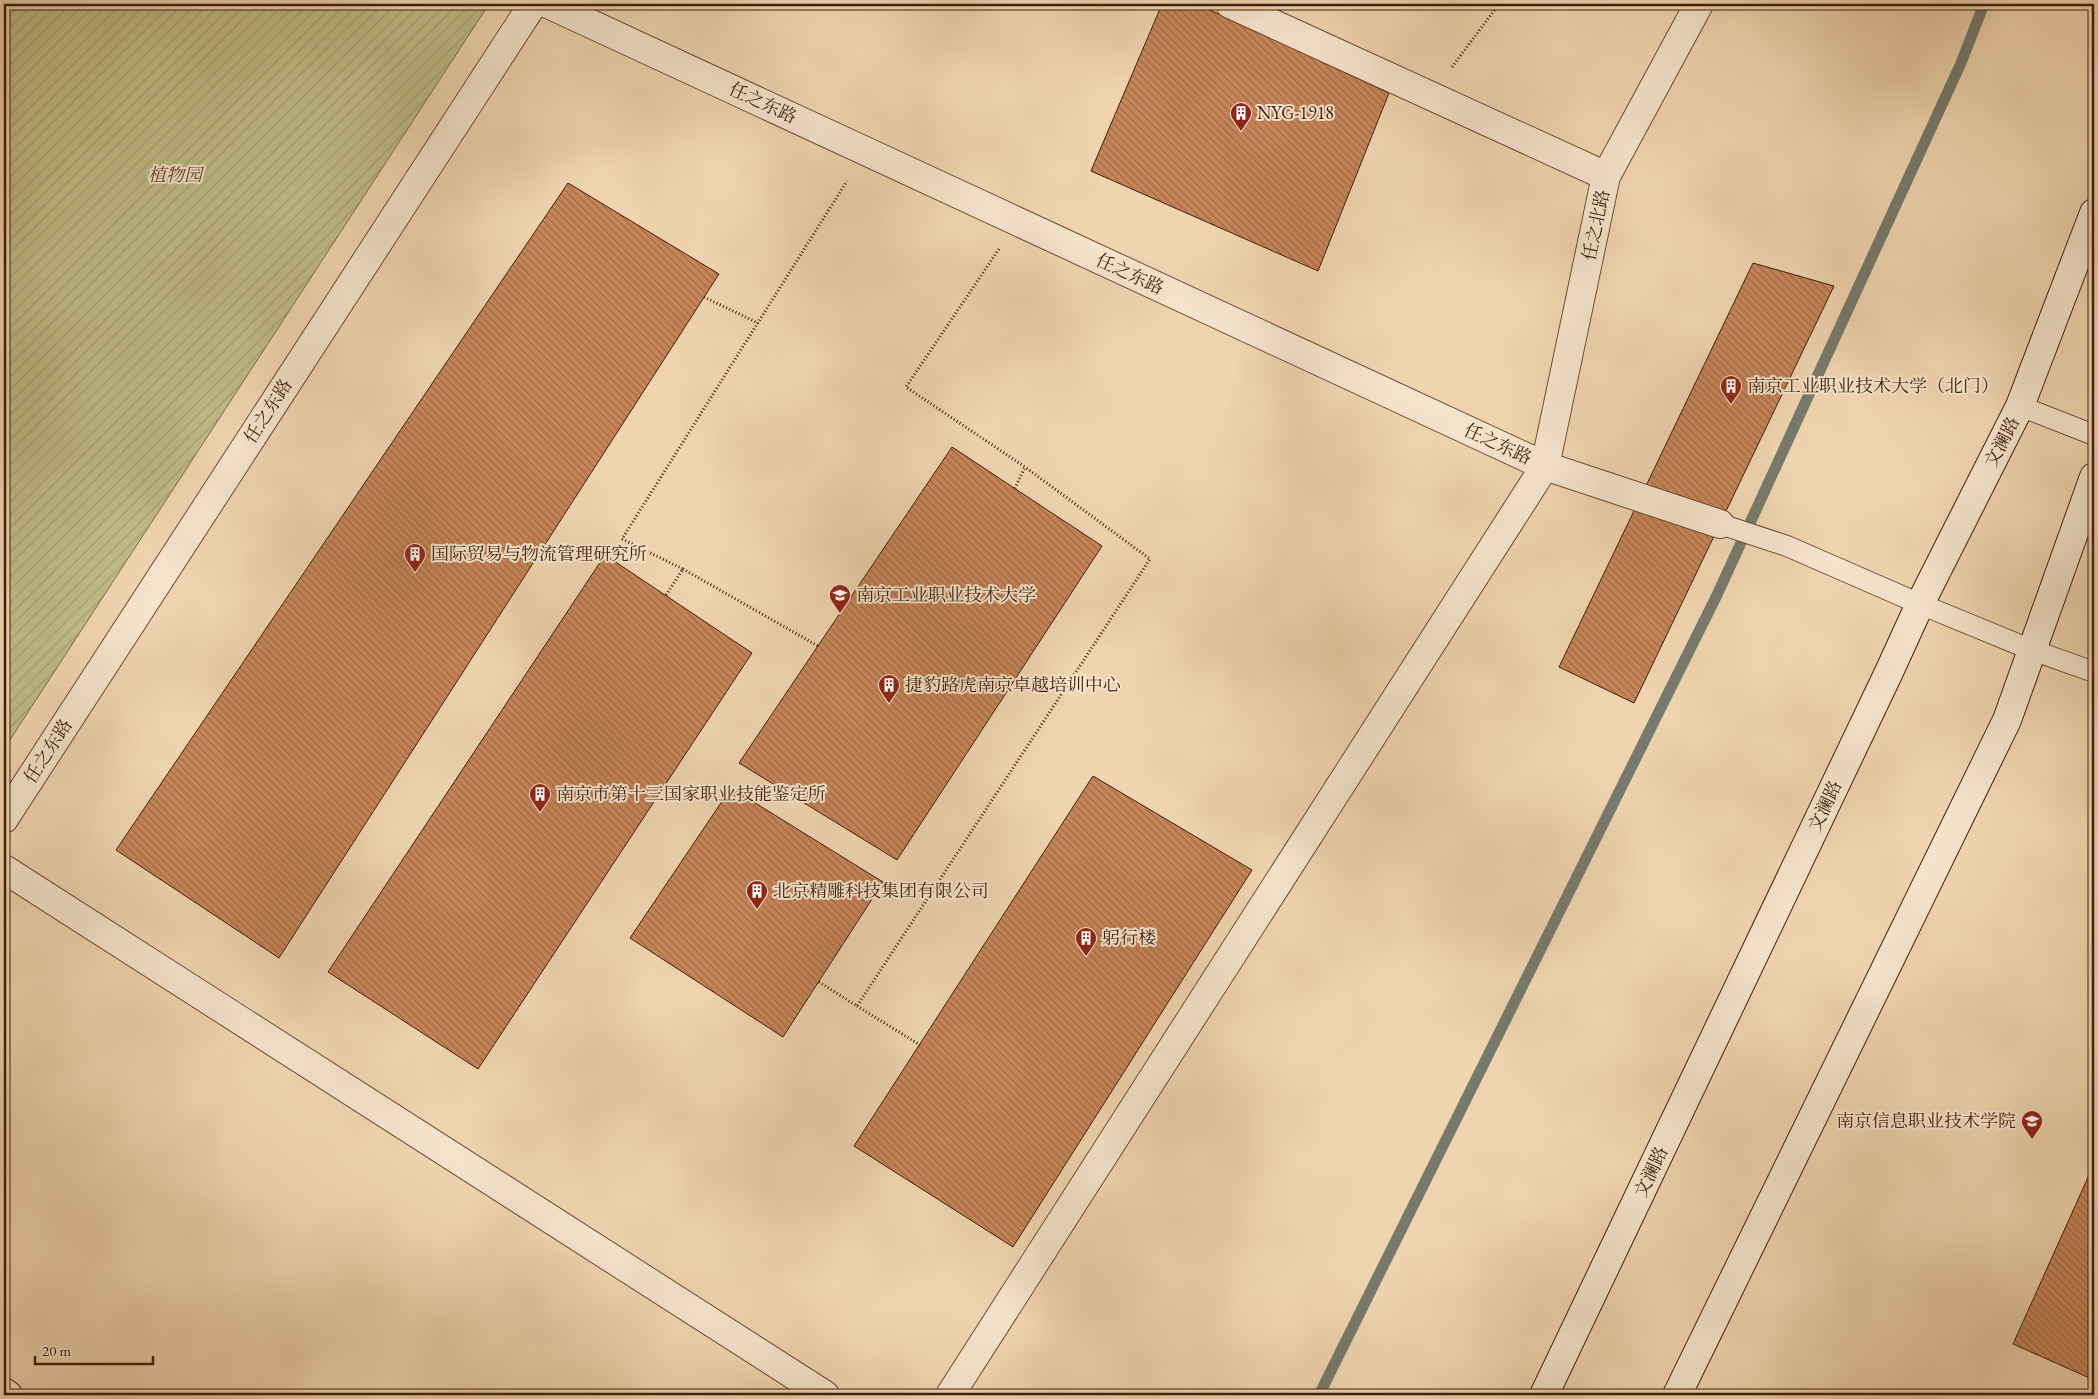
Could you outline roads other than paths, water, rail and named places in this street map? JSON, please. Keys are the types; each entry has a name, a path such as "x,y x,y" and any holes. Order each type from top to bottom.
{"street":[{"name":"任之东路","path":"4,819 532,4"},
{"name":"任之东路","path":"548,4 1545,466 1720,524"},
{"path":"1230,4 1606,176"},
{"name":"任之北路","path":"1545,466 1606,176 1699,4"},
{"name":"文澜路","path":"1544,1395 1920,604 2020,406 2094,212"},
{"path":"950,1395 1545,466"},
{"path":"1677,1395 2007,720 2094,477"},
{"path":"4,869 825,1395"},
{"path":"4,1392 8,1395"}],"lane":[{"path":"2020,406 2094,434"},
{"path":"1720,524 1787,546 2032,650 2094,672"}],"waterway":[{"path":"1319,1395 1717,595 1961,63 1984,4"}],"place":[{"name":"NYG-1918","path":"1241,132"},
{"name":"南京工业职业技术大学（北门）","path":"1731,405"},
{"name":"国际贸易与物流管理研究所","path":"415,573"},
{"name":"南京工业职业技术大学","path":"840,614"},
{"name":"捷豹路虎南京卓越培训中心","path":"889,704"},
{"name":"南京市第十三国家职业技能鉴定所","path":"540,813"},
{"name":"北京精雕科技集团有限公司","path":"757,910"},
{"name":"躬行楼","path":"1086,957"},
{"name":"南京信息职业技术学院","path":"2032,1140"}],"park label":[{"name":"植物园","path":"175,175"}]}
